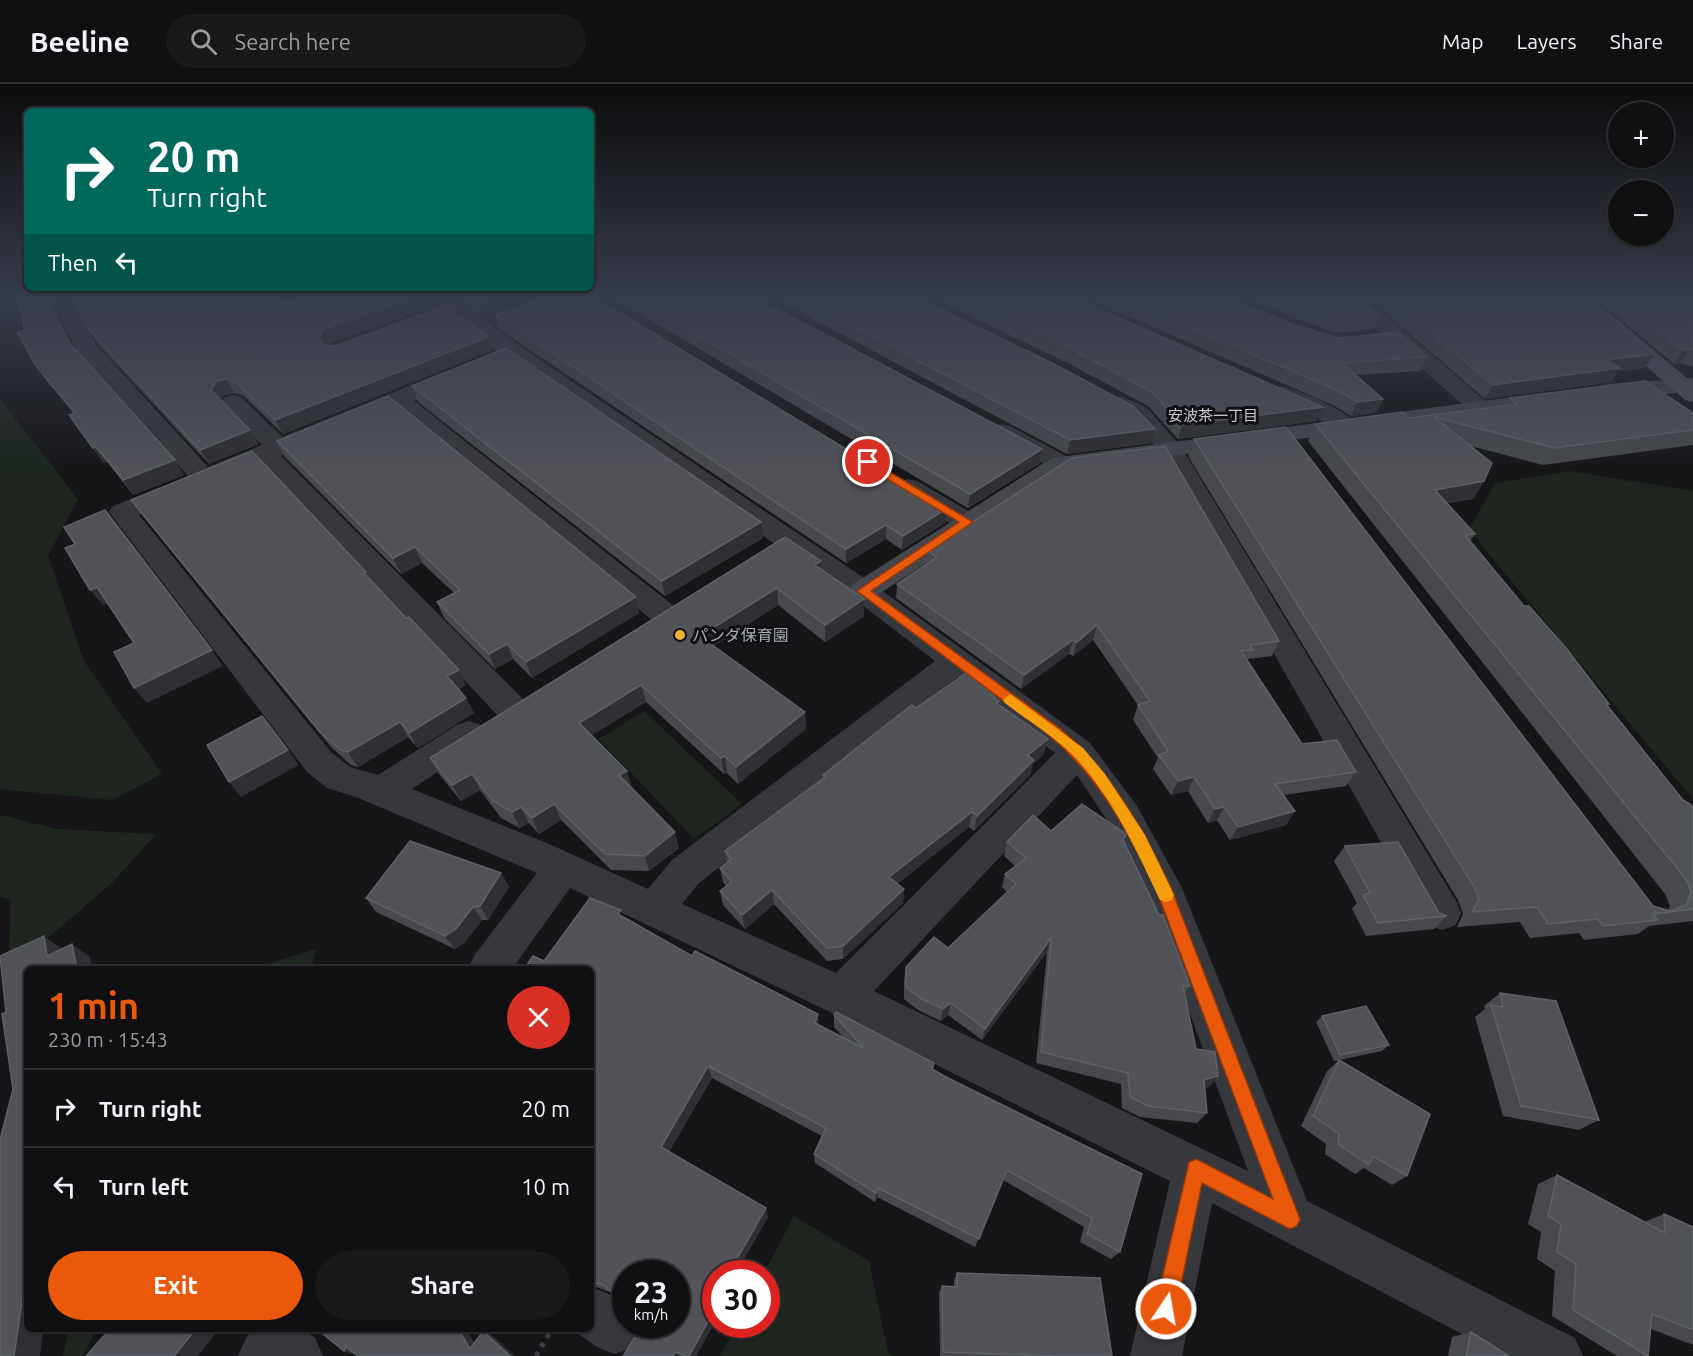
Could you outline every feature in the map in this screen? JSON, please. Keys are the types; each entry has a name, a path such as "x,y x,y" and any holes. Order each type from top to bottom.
{"main road":[{"path":"1649,355 1689,388"}],"street":[{"path":"93,355 204,477"},
{"path":"505,355 122,512 319,762 339,778 380,792 534,854 841,996 1196,1169 1557,1356"},
{"path":"518,355 863,591 1078,752 1100,778 1134,831 1163,888 1290,1219"},
{"path":"1420,355 1480,408"},
{"path":"1264,386 1324,412 1345,426"},
{"path":"863,591 1061,463 1170,448 1295,444 1345,426 1576,395 1689,388"},
{"path":"1099,391 1139,413 1170,448 1442,913"},
{"path":"398,400 674,608 633,633"},
{"path":"233,402 271,450 521,701 380,792"},
{"path":"983,421 1061,463"},
{"path":"886,473 967,522"},
{"path":"755,558 786,539"},
{"path":"655,909 685,872 957,661"},
{"path":"841,996 1078,752"},
{"path":"490,966 563,868"},
{"path":"1156,1356 1196,1169"},
{"path":"264,1356 276,1341 297,1356"}],"path":[{"path":"536,1356 550,1332"}],"shaded area":[{"path":"0,393 1,401 78,499 48,556 84,661 162,774 112,800 0,789"},
{"path":"1570,471 1693,491 1693,799 1469,530 1495,483"},
{"path":"644,711 742,804 694,839 599,739"},
{"path":"0,815 57,829 156,834 113,882 48,938 9,957 11,900 0,896"},
{"path":"316,949 312,966 261,966"},
{"path":"794,1216 869,1261 888,1353 894,1356 720,1356 730,1338 780,1338 780,1260 771,1260"},
{"path":"68,1332 95,1332 83,1356 63,1356"}],"building":[{"path":"30,355 81,355 175,460 123,480 96,447 93,448 69,415 75,413 36,366"},
{"path":"113,355 441,355 275,420 235,382 226,379 217,381 211,390 250,430 200,450"},
{"path":"488,355 517,355 761,522 662,581 412,386"},
{"path":"556,355 691,355 946,509 903,536 886,525 846,549"},
{"path":"732,355 865,355 1042,449 970,494"},
{"path":"908,355 1036,355 1133,406 1155,429 1070,440"},
{"path":"1083,355 1205,355 1323,407 1182,425 1152,392"},
{"path":"1255,355 1427,357 1342,363 1383,399 1357,402 1339,391"},
{"path":"1458,355 1644,355 1608,360 1620,368 1493,385"},
{"path":"1645,381 1693,413 1693,430 1554,448 1434,417 1492,463 1484,481 1435,490 1475,534 1465,535 1524,606 1529,606 1566,648 1609,704 1606,704 1683,800 1693,807 1693,909 1653,914 1658,920 1603,926 1597,919 1548,924 1537,907 1472,912 1479,899 1473,885 1194,439 1286,427 1653,906 1670,911 1686,905 1691,891 1685,878 1315,424 1402,412 1409,418 1517,404 1510,398"},
{"path":"388,396 636,597 526,662 507,644 489,654 437,602 460,590 415,547 393,558 277,441"},
{"path":"1165,446 1279,641 1250,645 1253,650 1241,651 1302,744 1337,740 1356,772 1275,784 1295,811 1238,827 1224,807 1215,809 1194,777 1178,781 1159,755 1168,751 1138,705 1150,701 1097,625 1077,642 1073,640 1024,675 897,584 937,557 927,551 1072,458"},
{"path":"252,451 406,618 409,617 459,670 447,676 466,698 409,733 400,722 348,752 341,750 320,732 131,500"},
{"path":"105,510 212,650 134,688 114,652 134,643 97,587 90,590 65,548 75,544 64,527"},
{"path":"785,537 821,561 815,565 864,599 825,625 777,588 700,636 805,712 736,767 725,756 721,758 641,685 579,723 627,771 619,775 675,832 645,856 605,854 554,804 532,818 521,807 512,812 493,801 472,774 452,785 430,758"},
{"path":"968,672 996,693 992,696 999,701 996,703 1048,739 1028,755 1034,760 977,816 972,812 889,877 904,889 843,946 827,948 772,890 742,915 720,891 732,882 720,868 731,859 725,851 825,777 823,775 912,705 916,708"},
{"path":"262,716 288,750 229,782 207,745"},
{"path":"1082,804 1126,834 1123,840 1159,915 1163,915 1190,986 1183,986 1196,1049 1215,1052 1218,1076 1204,1080 1207,1113 1148,1106 1130,1097 1128,1073 1041,1052 1051,938 985,1029 951,1003 943,1009 920,998 906,987 906,967 934,937 948,948 1016,884 1005,874 1026,858 1007,842 1033,815 1051,831"},
{"path":"410,841 501,873 480,906 473,907 456,929 445,936 366,898"},
{"path":"1398,842 1439,913 1447,916 1378,923 1363,895 1370,893 1345,846"},
{"path":"590,898 621,910 618,914 692,956 695,951 818,1014 815,1023 865,1049 834,1015 836,1012 934,1063 932,1069 946,1077 1142,1174 1120,1252 1087,1234 1092,1218 1007,1170 979,1239 878,1188 876,1193 814,1154 826,1128 708,1066 661,1147 766,1208 736,1260 702,1260 702,1332 689,1356 676,1352 672,1356 623,1356 634,1338 690,1338 690,1260 612,1260 612,1292 594,1282 594,966 526,966 533,956 544,961"},
{"path":"44,936 47,956 72,944 76,966 24,966 24,1288 14,1356 0,1356 0,1140 13,1089 2,1014 6,1012 0,956"},
{"path":"1500,993 1556,1001 1599,1120 1521,1106 1491,1005 1503,1007"},
{"path":"1366,1006 1389,1045 1340,1055 1322,1016"},
{"path":"1339,1060 1430,1114 1407,1176 1373,1156 1369,1165 1338,1144 1339,1134 1313,1116"},
{"path":"1557,1175 1665,1233 1664,1214 1693,1227 1693,1330 1652,1314 1648,1356 1573,1310 1576,1264 1557,1252 1561,1224 1548,1216"},
{"path":"957,1273 1100,1278 1112,1356 943,1352 942,1286 957,1287"},
{"path":"107,1332 194,1332 174,1356 86,1356"},
{"path":"321,1332 460,1332 470,1349 484,1332 509,1356 358,1356 346,1347 344,1351"},
{"path":"1471,1332 1509,1356 1466,1356"}],"slow traffic":[{"path":"1010,700 1078,752 1100,778 1140,840 1166,895"}],"place":[{"name":"パンダ保育園","path":"680,635"}],"district":[{"name":"安波茶一丁目","path":"1213,416"}],"route":[{"path":"868,462 967,522 863,591 1054,732 1078,752 1100,778 1140,840 1163,888 1290,1219 1196,1169 1166,1309"}]}
